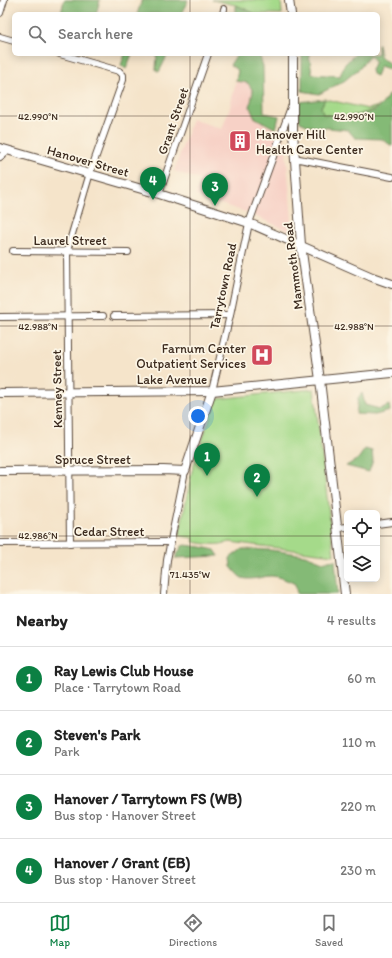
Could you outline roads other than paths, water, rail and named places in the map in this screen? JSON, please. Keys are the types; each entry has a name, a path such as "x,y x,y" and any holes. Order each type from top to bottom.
{"street":[{"path":"0,13 4,0"},
{"path":"289,0 291,12"},
{"path":"0,37 12,40"},
{"name":"Kenney Street","path":"67,56 119,71 123,76 123,80 90,173 67,251 70,543"},
{"name":"Grant Street","path":"159,194 207,56"},
{"name":"Mammoth Road","path":"293,56 292,104 294,158 301,245 320,380 345,594"},
{"name":"Tarrytown Road","path":"164,594 165,575 185,471 212,391 230,315 249,223 292,104"},
{"path":"0,157 4,149"},
{"name":"Hanover Street","path":"4,149 90,173 249,223 372,277 392,284"},
{"path":"294,158 392,177"},
{"name":"Laurel Street","path":"13,251 128,252"},
{"path":"114,316 230,315"},
{"path":"0,317 103,316"},
{"name":"Lake Avenue","path":"0,393 212,391 392,373"},
{"name":"Spruce Street","path":"0,471 185,471"},
{"path":"380,524 392,522"},
{"path":"338,528 344,527"},
{"name":"Cedar Street","path":"0,543 171,542"}],"place":[{"name":"Hanover Hill Health Care Center","path":"240,141"},
{"name":"Hanover / Grant (EB)","path":"153,200"},
{"name":"Hanover / Tarrytown FS (WB)","path":"215,206"},
{"name":"Farnum Center Outpatient Services","path":"262,355"},
{"name":"Ray Lewis Club House","path":"207,476"},
{"name":"Steven's Park","path":"257,497"}]}
